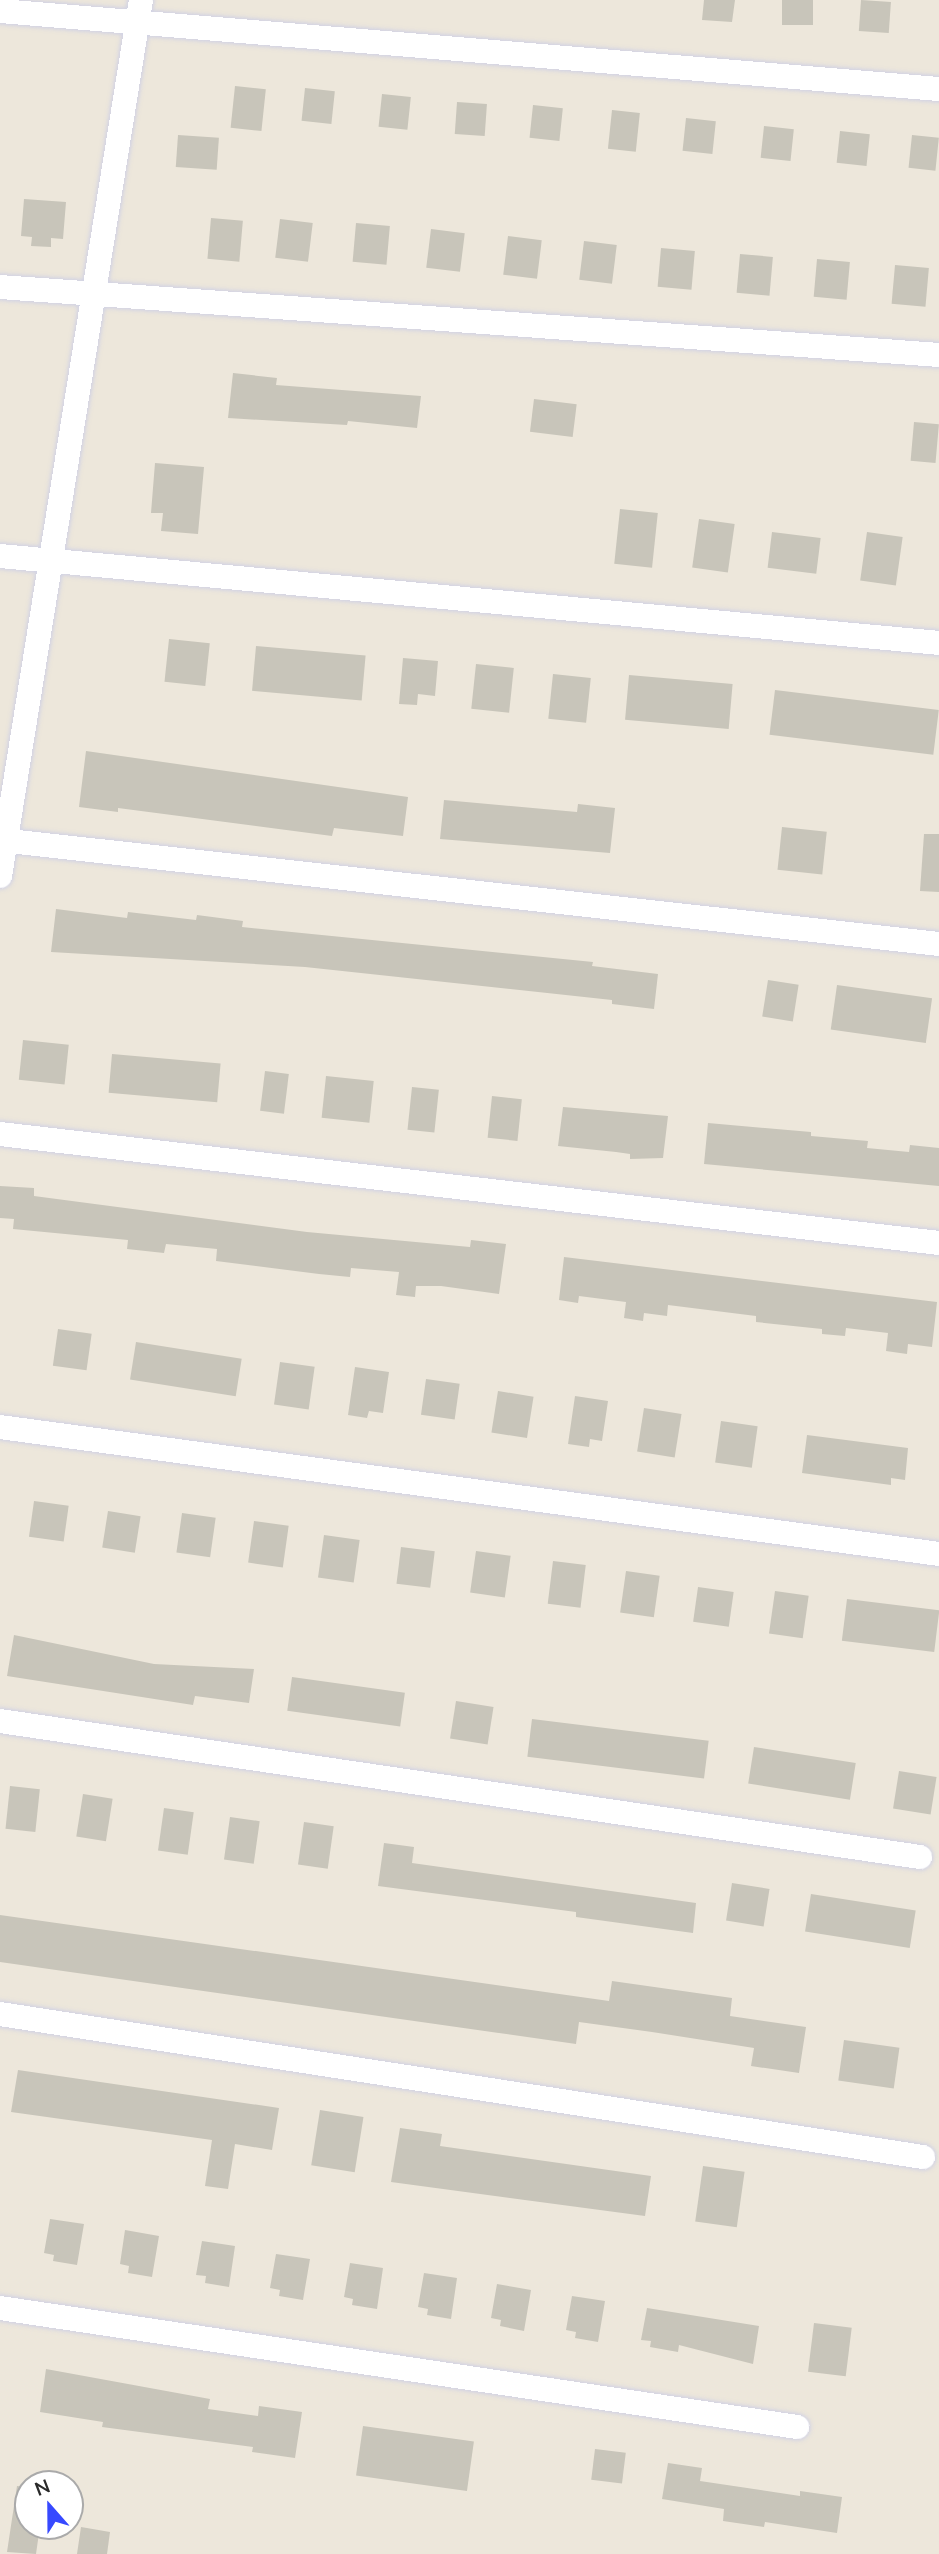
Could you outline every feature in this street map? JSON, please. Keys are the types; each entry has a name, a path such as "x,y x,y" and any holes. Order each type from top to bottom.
{"street":[{"path":"0,11 139,11 939,89"},
{"path":"0,876 3,841 139,11"},
{"path":"0,287 939,355"},
{"path":"0,556 939,643"},
{"path":"3,841 939,944"},
{"path":"0,1133 939,1243"},
{"path":"0,1427 939,1554"},
{"path":"0,1721 920,1857"},
{"path":"0,2014 923,2157"},
{"path":"0,2308 797,2427"}],"building":[{"path":"704,0 735,0 732,22 702,20"},
{"path":"782,0 813,0 813,25 782,25"},
{"path":"861,0 891,2 889,33 859,31"},
{"path":"235,86 266,89 261,131 231,128"},
{"path":"305,88 335,91 331,124 302,121"},
{"path":"382,94 411,97 407,130 379,127"},
{"path":"457,102 487,104 485,136 455,134"},
{"path":"533,105 563,108 559,141 530,138"},
{"path":"612,110 640,113 636,152 608,149"},
{"path":"686,118 716,121 712,154 683,151"},
{"path":"764,126 794,129 790,161 761,158"},
{"path":"840,131 870,134 866,166 837,163"},
{"path":"178,135 219,138 217,170 176,167"},
{"path":"912,135 939,138 935,171 909,168"},
{"path":"24,199 66,202 63,239 51,238 51,247 31,246 32,237 21,236"},
{"path":"211,218 243,221 239,262 207,259"},
{"path":"280,219 313,223 308,262 275,258"},
{"path":"356,223 390,226 386,265 353,262"},
{"path":"431,229 465,233 460,272 426,268"},
{"path":"508,236 542,240 537,279 503,275"},
{"path":"584,241 617,245 612,284 579,280"},
{"path":"661,248 695,251 691,290 658,287"},
{"path":"740,254 773,257 769,296 737,293"},
{"path":"817,259 850,262 847,300 814,297"},
{"path":"895,265 929,268 925,307 892,304"},
{"path":"233,373 277,378 276,385 421,396 417,428 348,421 347,425 228,418"},
{"path":"534,399 577,404 573,437 530,432"},
{"path":"914,422 939,424 936,463 911,461"},
{"path":"155,463 204,467 198,534 161,531 163,513 151,513"},
{"path":"620,509 658,513 652,568 614,564"},
{"path":"699,519 735,524 728,573 692,568"},
{"path":"772,532 821,538 816,574 768,568"},
{"path":"867,532 903,537 896,586 860,581"},
{"path":"169,639 210,643 205,686 165,682"},
{"path":"256,646 366,656 362,700 252,691"},
{"path":"403,658 438,661 435,696 418,694 417,705 399,704"},
{"path":"476,664 514,668 509,713 471,709"},
{"path":"553,674 591,678 586,723 548,719"},
{"path":"629,675 733,684 729,729 625,720"},
{"path":"775,690 939,710 933,755 770,735"},
{"path":"86,751 408,797 403,836 334,828 332,836 118,808 118,812 79,807"},
{"path":"444,800 577,812 578,804 615,808 610,853 440,839"},
{"path":"782,827 827,832 822,874 778,870"},
{"path":"924,834 939,834 939,892 920,891"},
{"path":"56,909 127,918 128,912 196,920 197,915 243,921 242,927 593,962 592,966 658,974 654,1009 612,1004 612,1000 305,967 51,952"},
{"path":"768,980 799,985 793,1021 762,1017"},
{"path":"837,985 932,998 926,1043 831,1030"},
{"path":"23,1040 69,1045 65,1085 19,1080"},
{"path":"112,1054 221,1063 217,1102 109,1093"},
{"path":"265,1071 289,1074 284,1114 260,1111"},
{"path":"326,1076 374,1081 369,1123 322,1118"},
{"path":"412,1087 439,1090 434,1133 408,1130"},
{"path":"492,1096 522,1099 517,1141 488,1138"},
{"path":"563,1107 668,1116 663,1158 630,1159 630,1154 558,1146"},
{"path":"708,1123 811,1132 811,1136 868,1141 867,1148 909,1152 910,1145 939,1148 939,1186 704,1164"},
{"path":"0,1186 34,1188 34,1196 307,1232 470,1247 471,1240 506,1244 499,1294 441,1286 416,1286 415,1297 396,1295 399,1272 351,1268 350,1277 319,1274 216,1261 217,1249 166,1244 164,1253 127,1249 128,1240 13,1229 14,1219 0,1218"},
{"path":"564,1257 937,1302 932,1347 908,1344 907,1354 886,1351 888,1333 846,1328 845,1336 822,1334 822,1329 756,1322 756,1316 668,1305 667,1316 644,1313 643,1321 624,1318 626,1302 579,1296 578,1303 559,1300"},
{"path":"58,1329 92,1334 87,1370 53,1366"},
{"path":"136,1342 242,1359 236,1396 130,1380"},
{"path":"280,1362 315,1367 309,1409 274,1405"},
{"path":"355,1367 389,1372 383,1413 369,1411 367,1418 348,1415"},
{"path":"426,1379 460,1384 455,1419 421,1415"},
{"path":"498,1391 534,1397 527,1438 491,1432"},
{"path":"575,1396 608,1401 602,1441 590,1439 589,1447 568,1444"},
{"path":"644,1408 682,1414 675,1457 637,1451"},
{"path":"721,1421 758,1426 752,1468 715,1463"},
{"path":"807,1435 908,1448 905,1480 891,1478 891,1485 802,1473"},
{"path":"34,1501 69,1506 64,1542 29,1537"},
{"path":"108,1511 141,1516 135,1553 102,1548"},
{"path":"182,1513 216,1518 210,1557 176,1553"},
{"path":"254,1521 289,1526 283,1567 248,1563"},
{"path":"324,1535 360,1540 354,1583 318,1578"},
{"path":"401,1547 435,1551 430,1588 396,1584"},
{"path":"476,1551 511,1556 505,1597 470,1593"},
{"path":"553,1561 586,1565 581,1608 548,1604"},
{"path":"626,1571 660,1576 654,1617 620,1613"},
{"path":"698,1587 734,1592 729,1627 693,1622"},
{"path":"775,1591 809,1596 803,1638 769,1634"},
{"path":"847,1599 939,1610 934,1652 842,1641"},
{"path":"14,1635 154,1664 254,1669 249,1703 195,1696 193,1705 7,1676"},
{"path":"292,1677 405,1693 400,1727 287,1711"},
{"path":"456,1701 494,1707 488,1744 450,1739"},
{"path":"532,1719 709,1741 704,1778 527,1757"},
{"path":"754,1747 856,1763 850,1800 748,1784"},
{"path":"899,1771 937,1777 931,1814 893,1809"},
{"path":"10,1786 40,1789 35,1832 6,1829"},
{"path":"83,1794 113,1799 106,1841 76,1836"},
{"path":"164,1808 194,1812 188,1855 158,1851"},
{"path":"230,1817 260,1821 254,1864 224,1860"},
{"path":"304,1822 334,1826 328,1869 298,1865"},
{"path":"384,1843 414,1847 412,1863 696,1903 693,1933 576,1917 576,1912 378,1886"},
{"path":"732,1883 770,1889 764,1926 726,1921"},
{"path":"811,1894 916,1911 910,1948 805,1932"},
{"path":"0,1915 609,2001 612,1981 732,1998 730,2016 806,2027 799,2073 751,2066 754,2048 652,2032 579,2022 576,2044 0,1962"},
{"path":"844,2040 899,2048 894,2088 838,2081"},
{"path":"18,2070 279,2108 272,2150 235,2144 228,2189 205,2186 212,2140 11,2112"},
{"path":"320,2110 363,2117 355,2172 311,2165"},
{"path":"400,2128 442,2134 440,2146 651,2176 645,2216 391,2182"},
{"path":"703,2166 745,2172 737,2227 695,2221"},
{"path":"50,2219 84,2224 77,2265 53,2261 54,2255 44,2253"},
{"path":"125,2230 159,2236 152,2277 128,2273 129,2266 120,2264"},
{"path":"202,2241 235,2246 229,2287 205,2283 206,2276 196,2275"},
{"path":"276,2254 310,2259 303,2300 279,2296 280,2290 270,2288"},
{"path":"350,2263 383,2268 377,2309 352,2305 353,2299 344,2297"},
{"path":"424,2273 457,2278 451,2319 427,2315 428,2309 418,2307"},
{"path":"497,2284 531,2290 524,2331 500,2326 501,2320 491,2318"},
{"path":"572,2296 605,2301 598,2342 575,2338 576,2332 566,2330"},
{"path":"647,2308 759,2326 753,2364 679,2345 678,2352 650,2347 651,2341 641,2340"},
{"path":"814,2323 852,2328 846,2376 808,2372"},
{"path":"46,2369 210,2399 208,2409 258,2416 259,2406 302,2412 295,2458 252,2452 253,2447 102,2427 103,2422 40,2412"},
{"path":"363,2426 474,2442 467,2491 356,2476"},
{"path":"595,2449 626,2453 622,2484 591,2480"},
{"path":"668,2463 702,2468 700,2481 800,2496 800,2491 842,2497 837,2533 765,2522 764,2527 723,2521 724,2509 662,2499"},
{"path":"14,2506 14,2540 38,2540 36,2554 7,2552"},
{"path":"84,2528 110,2532 107,2554 77,2554 79,2540 84,2540"}]}
